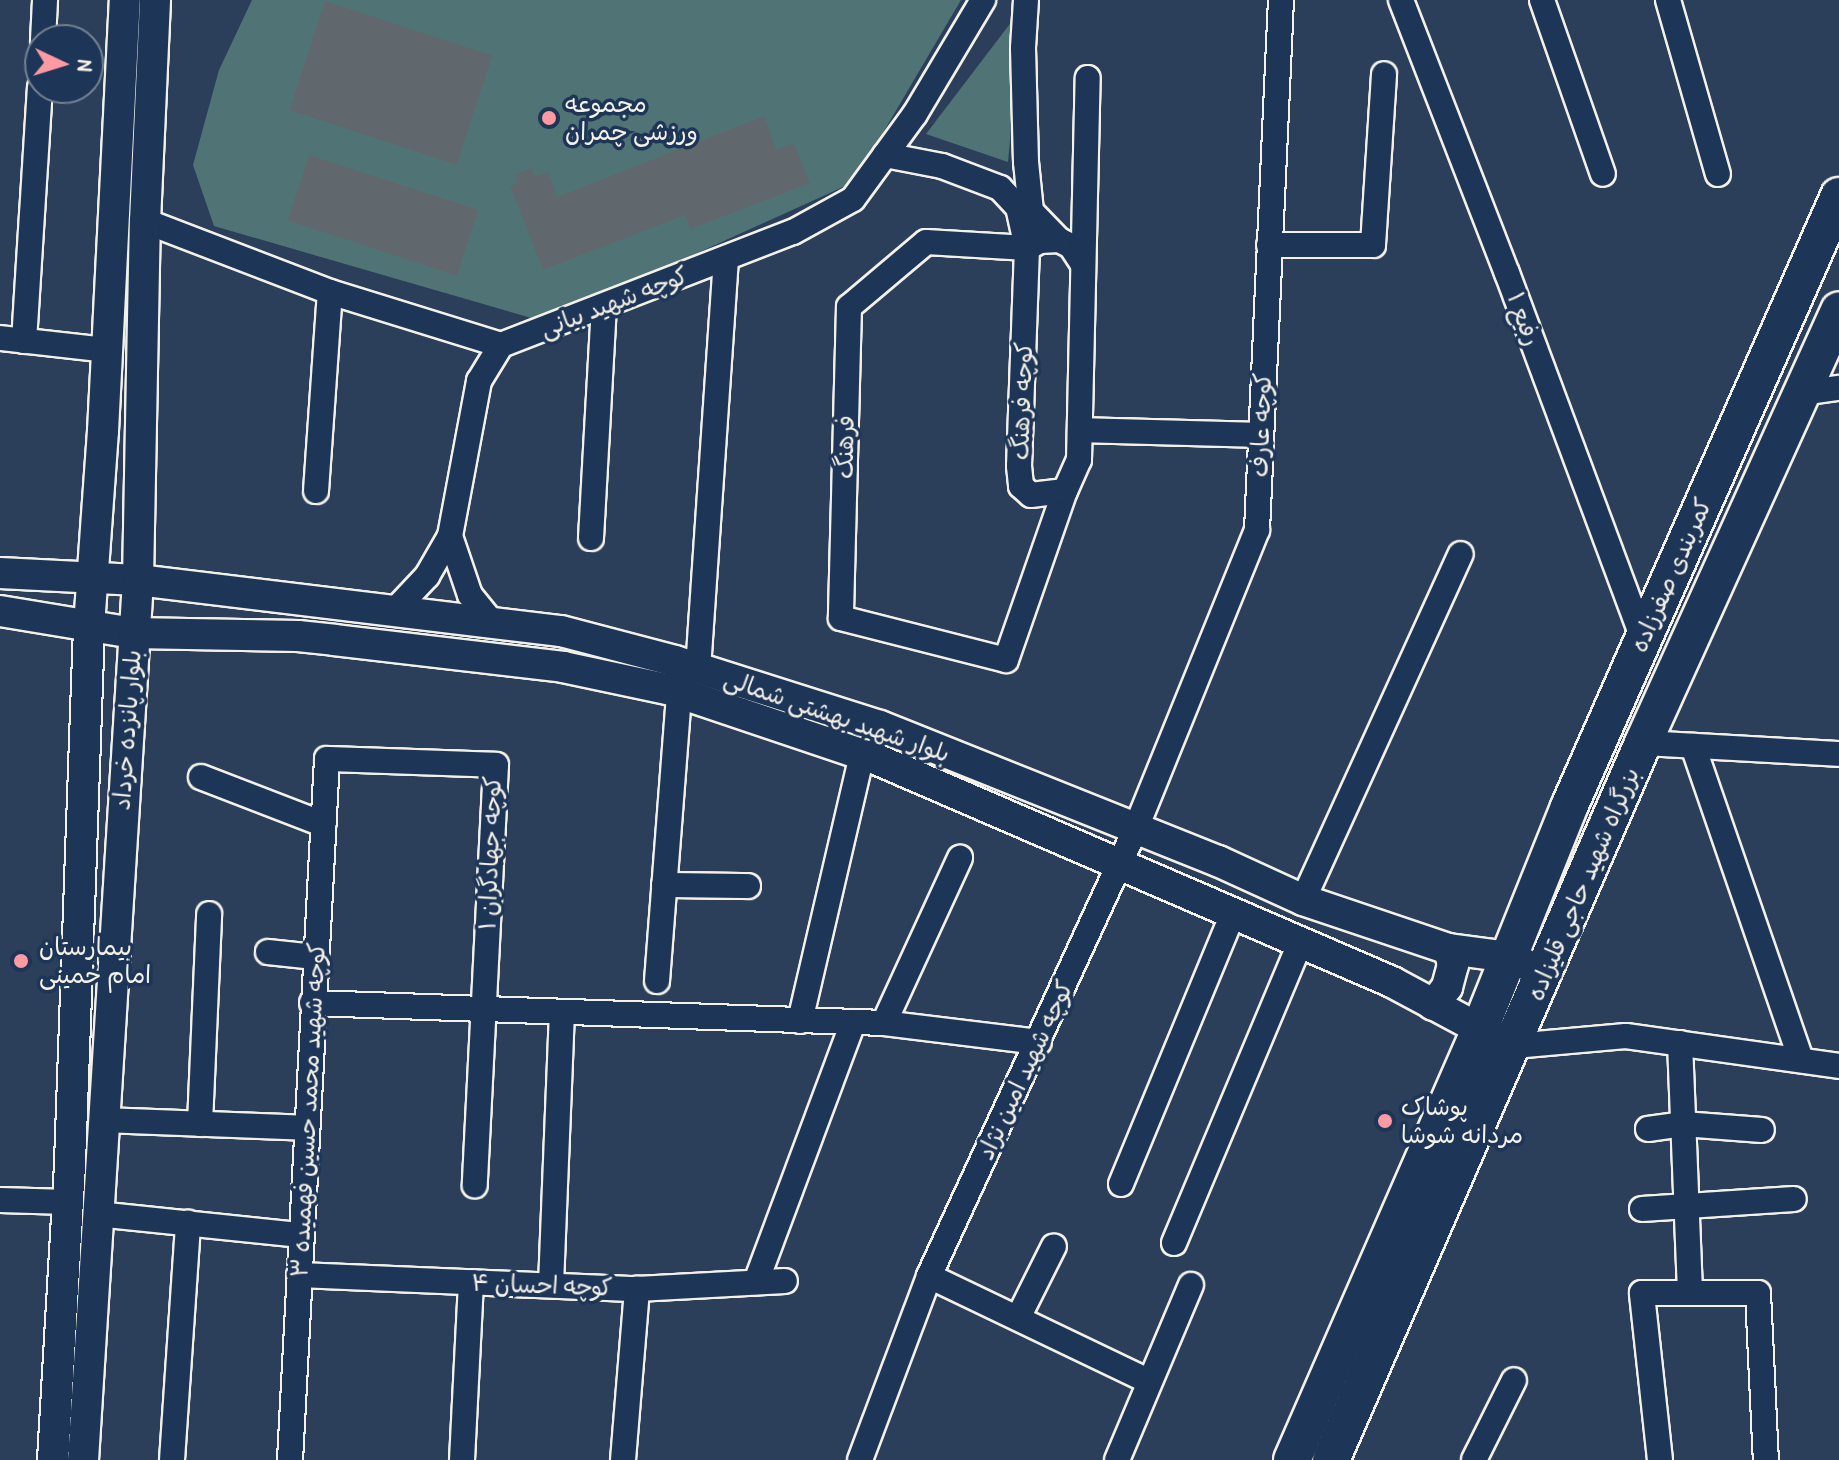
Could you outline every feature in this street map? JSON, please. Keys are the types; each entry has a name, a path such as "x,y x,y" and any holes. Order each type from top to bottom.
{"highway":[{"name":"کمربندی صفرزاده","path":"1479,1031 1569,807 1839,196"},
{"name":"بزرگراه شهید حاجی قلیزاده","path":"1331,1460 1514,1046 1643,743 1839,310"},
{"path":"1292,1460 1479,1031"}],"main road":[{"name":"بلوار پانزده خرداد","path":"53,1460 68,1202 89,626 125,0"},
{"name":"بلوار پانزده خرداد","path":"83,1460 138,580 145,221 155,0"},
{"name":"بلوار شهید بهشتی شمالی","path":"0,573 138,580 561,631 698,669 880,726 1136,828 1303,900 1449,949 1509,957 1545,973"},
{"path":"234,593 223,606 220,619 226,630 235,636"},
{"name":"بلوار شهید بهشتی شمالی","path":"0,611 133,633 298,636 563,667 679,693 862,755 1119,862 1301,941 1514,1046"},
{"path":"1433,1005 1447,987 1453,965 1449,949"}],"street":[{"path":"44,24 45,0"},
{"name":"کوچه شهید بیانی","path":"501,345 793,232 853,199 915,114 983,0"},
{"path":"1026,0 1025,148 1031,211 1059,240 1071,246 1082,263"},
{"name":"کوچه عارف","path":"1119,862 1136,828 1257,530 1281,0"},
{"name":"رفیع ۱","path":"1401,0 1513,288 1643,639"},
{"path":"1542,0 1603,174"},
{"path":"1668,0 1718,174"},
{"path":"1269,245 1373,245 1384,74"},
{"path":"1065,491 1079,460 1088,78"},
{"path":"38,104 12,339 107,350"},
{"name":"کوچه فرهنگ","path":"885,155 942,166 1000,188 1018,207 1027,248 1019,466 1021,486 1031,495 1065,491"},
{"path":"145,221 330,292 501,345 479,381 450,536 427,576 395,610"},
{"path":"1027,248 1040,241 1059,240"},
{"name":"فرهنگ","path":"1027,248 926,242 849,307 841,618 1006,660 1065,491"},
{"path":"698,669 726,259"},
{"path":"316,491 330,292"},
{"path":"591,538 604,306"},
{"path":"1802,393 1839,388"},
{"path":"1080,430 1260,435"},
{"path":"450,536 470,595 494,625"},
{"path":"1303,900 1461,554"},
{"path":"657,981 679,693"},
{"path":"1643,743 1839,754"},
{"path":"1693,746 1801,1060"},
{"path":"800,1021 862,755"},
{"name":"کوچه شهید محمد حسین فهمیده ۳","path":"290,1460 327,759"},
{"name":"کوچه جهادگران ۱","path":"327,759 496,765 484,1011"},
{"path":"201,777 323,824"},
{"path":"884,1023 960,858"},
{"name":"کوچه شهید امین نژاد","path":"860,1460 929,1276 1119,862"},
{"path":"664,885 748,886"},
{"path":"1121,1184 1234,911"},
{"path":"200,1124 209,914"},
{"path":"1174,1243 1301,941"},
{"path":"268,952 315,957"},
{"path":"312,1003 884,1023 1039,1042"},
{"path":"475,1185 484,1011"},
{"path":"551,1285 562,1014"},
{"path":"756,1282 853,1023"},
{"path":"1514,1046 1626,1036 1839,1066"},
{"path":"1680,1043 1690,1293"},
{"path":"102,1120 306,1128"},
{"path":"1648,1129 1683,1124 1762,1130"},
{"path":"1642,1209 1794,1199"},
{"path":"0,1200 68,1202"},
{"path":"97,1214 301,1235"},
{"path":"172,1460 188,1223"},
{"path":"1018,1318 1054,1246"},
{"name":"کوچه احسان ۴","path":"299,1275 637,1289 785,1281"},
{"path":"929,1276 1148,1381"},
{"path":"462,1460 471,1282"},
{"path":"1117,1460 1191,1285"},
{"path":"623,1460 637,1289"},
{"path":"1660,1460 1642,1293 1758,1293 1766,1460"},
{"path":"1474,1460 1514,1380"}],"green space":[{"name":"مجموعه ورزشی چمران","path":"252,0 961,0 854,182 545,322 214,226 193,165 219,70"},
{"path":"1022,8 1008,162 926,134"}],"building":[{"path":"325,1 492,55 457,165 289,110"},
{"path":"764,116 776,150 794,143 810,183 690,229 685,215 543,270 510,186 518,183 515,174 532,168 536,176 548,172 557,197"},
{"path":"309,155 478,210 457,276 288,221"}],"place":[{"name":"مجموعه ورزشی چمران","path":"549,118"},
{"name":"بیمارستان امام خمینی","path":"21,961"},
{"name":"پوشاک مردانه شوشا","path":"1385,1121"}]}
